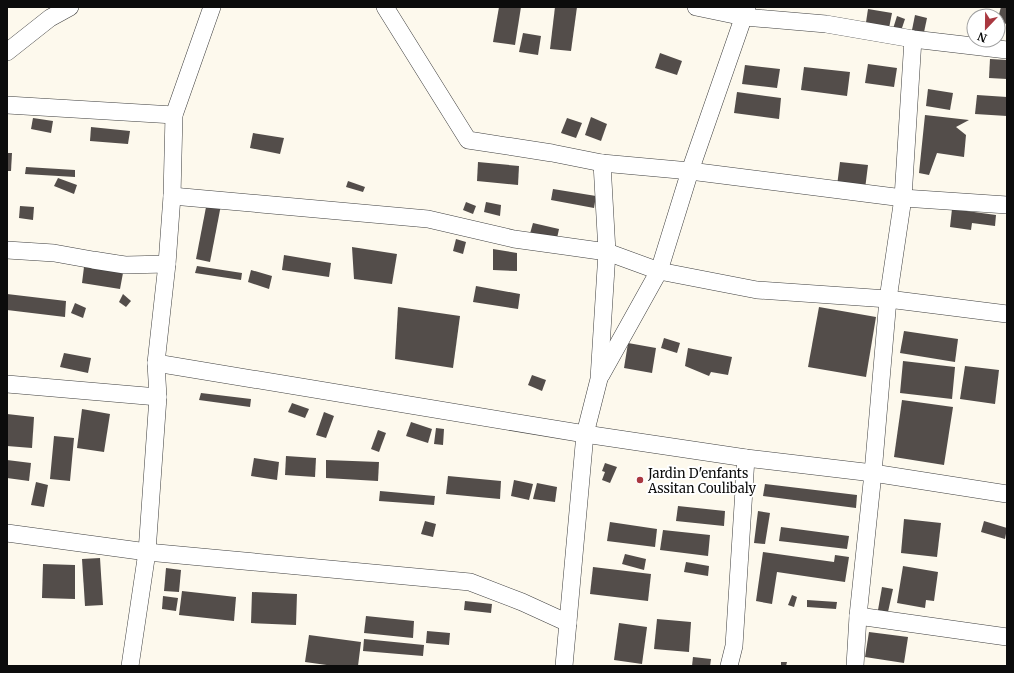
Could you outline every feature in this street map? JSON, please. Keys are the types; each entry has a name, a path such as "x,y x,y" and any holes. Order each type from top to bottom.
{"street":[{"path":"7,52 50,18 70,7"},
{"path":"130,666 147,552 158,398 156,363 167,264 172,196 174,115 212,7"},
{"path":"385,7 468,140 552,153 602,163 690,171 903,198 1007,205"},
{"path":"696,7 746,12 913,39 1007,50"},
{"path":"599,379 659,271 690,171 746,12"},
{"path":"855,666 858,616 873,473 888,299 903,198 913,39"},
{"path":"7,105 174,115"},
{"path":"564,666 585,434 599,379 606,252 602,163"},
{"path":"172,196 428,219 514,239 606,252 659,271 757,290 888,299 1007,314"},
{"path":"7,250 54,253 125,265 167,264"},
{"path":"156,363 585,434 746,458 873,473 1007,494"},
{"path":"7,384 158,398"},
{"path":"729,666 734,646 746,458"},
{"path":"7,533 147,552 470,582 568,622"},
{"path":"858,616 1007,637"}],"building":[{"path":"499,7 521,7 515,45 493,42"},
{"path":"555,7 577,7 571,51 550,49"},
{"path":"1007,7 1007,24 1006,8 1001,8"},
{"path":"868,9 892,13 888,33 865,29"},
{"path":"915,15 927,18 923,37 911,35"},
{"path":"897,16 905,19 900,34 892,32"},
{"path":"523,33 541,36 538,55 519,52"},
{"path":"660,53 682,61 677,75 655,68"},
{"path":"990,59 1007,60 1007,79 989,78"},
{"path":"868,64 897,68 894,87 865,83"},
{"path":"745,65 780,69 777,88 742,84"},
{"path":"804,67 850,72 847,96 801,90"},
{"path":"928,89 953,93 950,110 926,106"},
{"path":"737,92 781,98 779,119 734,113"},
{"path":"977,95 1007,97 1007,116 975,114"},
{"path":"925,115 969,120 956,127 966,135 964,157 937,153 929,175 919,173"},
{"path":"591,117 607,124 601,141 585,135"},
{"path":"33,118 53,121 51,133 31,129"},
{"path":"567,118 582,123 576,138 561,133"},
{"path":"91,127 130,131 128,144 90,141"},
{"path":"253,133 284,138 280,154 250,148"},
{"path":"7,153 12,153 11,171 7,171"},
{"path":"478,162 519,166 518,185 477,181"},
{"path":"840,162 868,165 865,189 837,186"},
{"path":"26,167 75,170 75,177 25,174"},
{"path":"58,178 77,185 74,194 54,186"},
{"path":"348,181 365,187 363,192 346,187"},
{"path":"553,189 596,196 594,208 551,200"},
{"path":"207,202 221,205 210,262 196,259"},
{"path":"466,202 476,206 473,214 463,210"},
{"path":"486,202 501,205 500,216 484,212"},
{"path":"20,206 34,207 33,220 19,218"},
{"path":"952,209 996,215 995,226 972,223 971,230 950,227"},
{"path":"533,223 559,229 556,243 529,237"},
{"path":"456,239 466,242 463,254 453,251"},
{"path":"352,247 397,254 392,284 354,279"},
{"path":"493,249 517,253 517,271 493,270"},
{"path":"284,255 331,263 329,277 282,270"},
{"path":"197,266 242,273 241,280 195,273"},
{"path":"84,267 123,273 120,289 82,283"},
{"path":"251,270 272,276 269,289 248,282"},
{"path":"476,286 520,294 518,309 473,302"},
{"path":"7,294 66,301 65,317 7,310"},
{"path":"123,294 131,301 126,307 119,302"},
{"path":"75,303 86,308 83,318 71,313"},
{"path":"398,307 460,316 453,368 395,359"},
{"path":"819,307 876,317 866,377 808,367"},
{"path":"904,331 958,339 955,362 900,353"},
{"path":"664,338 680,343 677,353 661,348"},
{"path":"628,343 656,348 652,373 624,368"},
{"path":"688,348 732,357 728,375 711,372 709,376 685,366"},
{"path":"64,353 91,358 88,373 60,367"},
{"path":"903,361 955,367 952,399 900,393"},
{"path":"965,366 999,370 995,404 960,399"},
{"path":"532,375 546,380 542,391 528,385"},
{"path":"201,393 251,399 250,407 199,400"},
{"path":"902,400 953,407 944,465 894,457"},
{"path":"292,403 309,409 305,418 288,412"},
{"path":"82,409 110,414 104,452 77,448"},
{"path":"324,412 334,416 326,438 316,435"},
{"path":"7,414 34,417 32,448 7,446"},
{"path":"411,422 432,429 428,443 406,436"},
{"path":"436,428 444,429 443,445 434,444"},
{"path":"378,430 386,433 379,452 371,449"},
{"path":"54,436 74,438 70,481 50,479"},
{"path":"286,456 316,458 315,477 285,475"},
{"path":"254,458 279,462 277,480 251,476"},
{"path":"7,460 31,463 29,481 7,478"},
{"path":"326,460 379,462 378,481 326,478"},
{"path":"605,463 617,467 610,483 602,480 605,472 602,471"},
{"path":"448,476 501,481 500,499 446,494"},
{"path":"514,480 533,484 529,500 511,496"},
{"path":"36,482 48,485 44,507 31,505"},
{"path":"537,483 557,487 555,502 533,499"},
{"path":"765,484 857,495 856,508 763,496"},
{"path":"380,491 435,496 434,505 379,501"},
{"path":"678,506 725,511 724,526 676,521"},
{"path":"758,511 770,513 765,544 754,543"},
{"path":"904,519 941,523 937,557 901,553"},
{"path":"425,521 436,524 433,537 421,534"},
{"path":"984,521 1007,528 1005,539 981,532"},
{"path":"610,522 657,529 655,547 607,541"},
{"path":"781,527 849,536 847,549 779,541"},
{"path":"663,530 710,535 708,556 660,550"},
{"path":"763,552 834,562 835,555 849,557 845,582 777,572 772,604 756,601"},
{"path":"625,554 646,559 644,570 622,564"},
{"path":"100,558 103,605 85,606 82,559"},
{"path":"686,562 709,566 708,576 684,572"},
{"path":"43,564 75,565 75,599 42,598"},
{"path":"903,566 938,572 934,601 926,600 925,608 897,603"},
{"path":"593,567 651,574 648,601 590,594"},
{"path":"166,568 181,570 179,592 164,591"},
{"path":"882,587 893,589 888,612 878,610"},
{"path":"182,591 236,597 234,621 179,615"},
{"path":"252,592 297,594 296,625 251,623"},
{"path":"792,595 797,597 794,607 788,605"},
{"path":"163,596 178,598 176,611 162,609"},
{"path":"807,600 837,602 836,609 807,607"},
{"path":"465,601 492,604 491,613 464,610"},
{"path":"366,616 414,621 413,638 364,633"},
{"path":"657,619 691,622 689,652 654,649"},
{"path":"619,623 647,627 642,664 614,660"},
{"path":"427,631 450,633 449,645 426,643"},
{"path":"869,632 908,637 904,663 865,657"},
{"path":"309,635 361,642 358,666 334,666 305,662"},
{"path":"364,639 424,645 423,656 363,651"},
{"path":"693,657 711,659 710,666 692,666"},
{"path":"781,662 787,662 786,666 781,666"}],"place":[{"name":"Jardin D'enfants Assitan Coulibaly","path":"640,480"}]}
